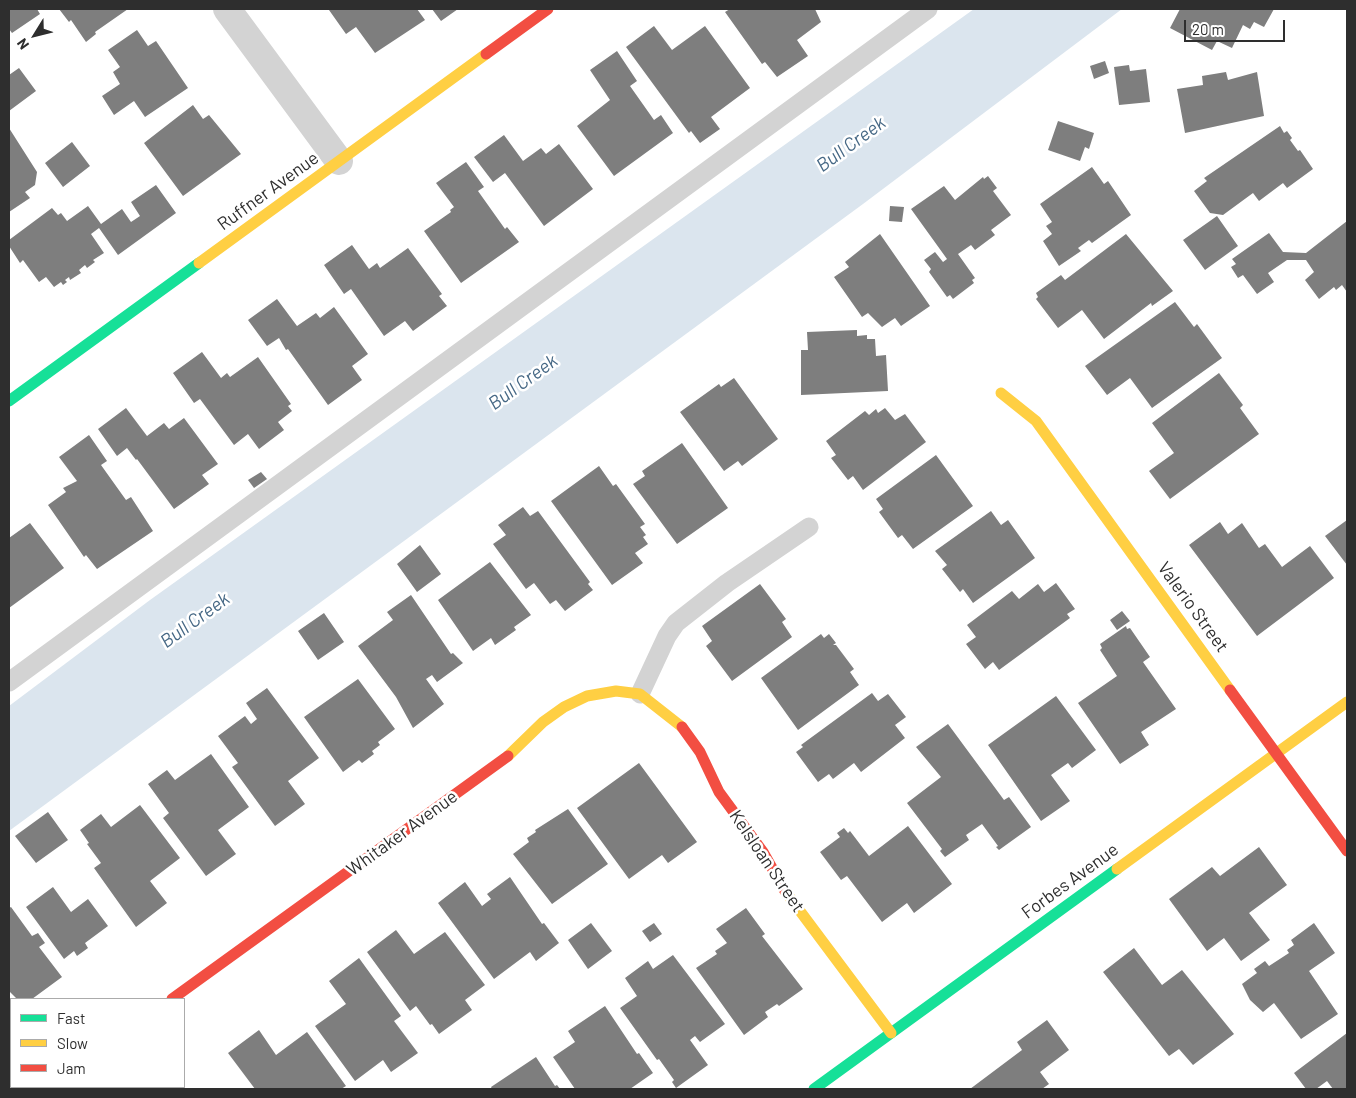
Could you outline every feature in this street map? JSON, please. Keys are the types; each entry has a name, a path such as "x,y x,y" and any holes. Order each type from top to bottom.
{"street":[{"path":"227,9 339,161"},
{"name":"Ruffner Avenue","path":"11,394 339,161 548,9"},
{"name":"Valerio Street","path":"1001,393 1036,421 1347,851"},
{"name":"Whitaker Avenue","path":"173,998 511,754 543,722 564,707 587,696 600,693 616,691 640,694"},
{"name":"Kelsloan Street","path":"640,694 675,719 688,733 720,792 763,852 780,884 891,1033"},
{"name":"Forbes Avenue","path":"814,1089 1347,702"}],"lane":[{"path":"9,682 928,9"},
{"path":"640,694 667,636 676,623 727,583 809,527"}],"water":[{"name":"Bull Creek","path":"974,9 1122,9 863,204 9,831 9,706 150,600"}],"building":[{"path":"9,9 37,9 40,14 12,33 9,29"},
{"path":"59,9 128,9 95,32 96,34 86,42 71,20 69,22"},
{"path":"417,9 425,20 375,53 356,27 346,34 329,10"},
{"path":"432,9 458,9 441,21"},
{"path":"730,9 815,9 821,22 797,40 808,56 777,77 765,62 762,64 725,12"},
{"path":"1180,9 1274,9 1264,27 1254,22 1250,29 1243,25 1232,48 1217,41 1212,50 1170,28"},
{"path":"654,26 672,50 705,26 750,88 711,117 720,129 700,143 691,131 689,133 626,47"},
{"path":"137,30 148,46 156,41 188,88 145,117 134,101 114,115 102,96 120,84 113,72 120,67 108,50"},
{"path":"617,51 637,81 630,86 654,120 661,115 673,133 614,176 577,126 610,100 590,70"},
{"path":"1105,61 1109,73 1094,79 1090,66"},
{"path":"1129,65 1130,71 1146,69 1150,102 1119,105 1114,67"},
{"path":"19,68 36,91 9,111 9,75"},
{"path":"1226,72 1228,80 1257,72 1264,116 1185,133 1177,89 1203,85 1202,76"},
{"path":"193,105 203,119 209,115 241,154 183,196 144,143"},
{"path":"1058,121 1094,133 1089,149 1085,147 1080,161 1048,150"},
{"path":"1280,126 1284,133 1287,131 1292,138 1290,140 1298,151 1300,150 1313,169 1287,188 1283,183 1259,201 1253,193 1223,215 1210,213 1194,191 1207,181 1204,178"},
{"path":"9,128 37,172 35,185 25,192 30,198 9,212"},
{"path":"504,135 523,161 541,148 546,154 559,144 593,189 544,226 505,173 493,182 474,157"},
{"path":"72,142 90,166 63,187 45,163"},
{"path":"466,162 484,187 478,191 505,229 507,227 519,242 461,283 424,231 451,212 450,210 454,207 436,183"},
{"path":"1092,167 1104,184 1108,181 1131,215 1092,243 1089,240 1078,248 1081,251 1059,266 1043,241 1052,234 1046,226 1052,222 1040,204"},
{"path":"988,176 997,188 993,191 1011,215 991,230 995,235 975,250 971,245 958,254 975,278 972,280 974,283 953,299 950,295 947,297 929,272 931,269 924,260 935,252 943,262 947,259 911,209 944,186 955,200 983,177 984,179"},
{"path":"156,185 176,213 118,255 99,228 91,234 104,253 93,260 95,262 87,268 85,265 79,270 81,273 70,280 69,277 65,280 67,282 63,285 61,282 54,287 46,277 39,282 23,260 20,263 9,246 9,240 52,208 58,215 61,213 67,221 88,206 101,224 122,209 131,222 140,216 131,202"},
{"path":"890,206 904,207 902,222 889,221"},
{"path":"1217,216 1238,246 1205,270 1183,240"},
{"path":"1347,221 1347,292 1342,285 1336,290 1334,287 1319,299 1305,280 1314,272 1306,260 1287,260 1268,273 1274,282 1257,294 1243,275 1238,278 1231,267 1236,264 1232,259 1269,233 1283,252 1306,253"},
{"path":"880,234 930,306 901,326 895,318 882,327 868,313 862,317 834,277 849,267 845,262"},
{"path":"1126,234 1173,291 1152,306 1151,303 1104,339 1082,310 1058,328 1036,299 1038,297 1036,293 1061,275 1065,280"},
{"path":"352,245 369,269 377,263 380,268 408,248 442,294 439,296 447,306 413,331 405,321 384,336 351,289 344,294 324,265"},
{"path":"277,299 297,326 316,313 320,318 334,307 368,354 352,366 362,380 328,405 279,338 267,346 248,320"},
{"path":"1175,302 1194,327 1197,324 1222,358 1152,408 1130,378 1107,395 1085,366"},
{"path":"857,330 857,336 867,335 867,339 875,339 876,356 886,355 888,391 801,395 801,350 808,350 807,332"},
{"path":"202,352 221,378 227,373 230,377 258,357 291,404 288,406 292,411 278,422 284,430 259,449 248,434 234,445 200,399 194,403 173,373"},
{"path":"1219,373 1243,405 1240,408 1259,434 1170,499 1149,471 1174,453 1152,423"},
{"path":"734,378 778,439 742,466 738,461 724,471 680,412 719,384 721,387"},
{"path":"126,408 147,436 164,423 169,429 184,418 218,464 202,475 209,484 174,509 127,448 117,456 98,429"},
{"path":"885,408 895,420 905,414 926,442 863,490 853,476 848,480 831,458 836,455 826,441 865,411 869,415 876,409 878,413"},
{"path":"89,435 107,461 101,465 126,500 131,497 153,531 97,569 86,555 84,557 48,505 66,492 63,488 77,481 59,457"},
{"path":"682,443 728,508 677,544 633,484 645,476 642,471"},
{"path":"936,455 973,506 913,549 902,535 898,538 879,512 883,509 876,499"},
{"path":"599,466 613,486 616,484 645,524 640,527 646,535 643,537 648,544 635,553 643,563 612,585 551,501"},
{"path":"261,472 267,479 254,488 248,480"},
{"path":"523,507 530,516 538,511 590,582 588,584 593,590 565,611 556,600 550,604 534,583 526,589 493,544 506,535 498,525"},
{"path":"991,511 1001,525 1008,520 1035,558 973,603 963,589 960,592 942,569 947,565 935,551"},
{"path":"1347,520 1347,565 1325,536"},
{"path":"1220,522 1228,534 1242,523 1259,548 1265,544 1282,567 1310,546 1334,578 1257,636 1189,545"},
{"path":"30,523 64,568 9,608 9,538"},
{"path":"420,545 441,574 417,592 397,564"},
{"path":"490,562 531,615 514,627 516,630 495,645 491,638 473,651 438,600"},
{"path":"1056,583 1075,609 1067,614 1070,618 999,670 993,662 985,669 966,644 976,637 967,625 1012,591 1019,599 1038,584 1044,592"},
{"path":"760,584 786,619 782,622 792,637 732,681 706,646 712,641 702,626"},
{"path":"411,595 451,654 453,653 463,663 437,682 432,675 426,679 444,704 413,728 396,697 358,646 393,620 387,612"},
{"path":"1122,611 1130,621 1117,630 1110,620"},
{"path":"324,613 344,642 318,660 298,631"},
{"path":"1126,626 1127,629 1130,628 1150,657 1143,662 1176,709 1141,732 1149,745 1120,764 1078,703 1117,676 1100,650 1102,648 1100,644"},
{"path":"821,634 824,638 829,634 836,643 833,645 836,645 854,669 850,672 859,685 798,730 761,678"},
{"path":"358,679 395,729 378,742 380,745 372,751 374,754 362,763 359,760 343,772 304,717"},
{"path":"267,688 319,758 288,781 305,804 275,826 232,767 238,763 218,736 245,716 251,724 257,719 246,703"},
{"path":"872,693 878,701 888,694 906,717 895,725 905,738 861,772 854,763 833,779 829,774 818,782 796,752 803,747 801,745"},
{"path":"1056,696 1096,750 1072,768 1068,763 1051,775 1070,801 1041,821 988,745"},
{"path":"948,724 1004,800 1009,797 1031,827 999,850 982,824 966,835 969,840 945,857 940,851 942,849 907,803 941,777 916,747"},
{"path":"211,754 249,807 218,830 236,854 206,876 163,818 169,813 148,784 167,770 175,780"},
{"path":"639,763 697,842 668,863 662,855 629,879 577,808"},
{"path":"140,805 180,858 150,881 167,903 136,927 94,868 101,863 87,844 89,843 80,830 101,814 111,827"},
{"path":"568,809 608,864 552,904 513,854 529,842 527,838 536,832 535,830"},
{"path":"48,812 68,840 36,863 15,836"},
{"path":"908,826 952,884 914,913 907,903 882,922 847,876 841,880 820,852 840,837 837,833 844,828 848,833 850,831 869,856"},
{"path":"1259,847 1287,885 1249,913 1270,940 1241,961 1224,938 1207,951 1169,899 1212,867 1220,876"},
{"path":"510,877 542,924 544,923 559,943 536,961 530,952 494,979 438,903 465,882 482,906 491,899 487,894"},
{"path":"53,887 71,912 88,899 108,926 85,943 88,948 77,956 74,951 64,959 26,907"},
{"path":"11,907 32,936 38,933 45,943 39,947 62,977 33,998 16,998 9,991 9,908"},
{"path":"746,908 765,934 762,936 803,989 779,1006 777,1004 765,1012 768,1017 744,1035 696,968 717,954 715,951 727,943 716,929"},
{"path":"591,923 612,951 588,969 568,940"},
{"path":"654,923 662,934 650,942 642,931"},
{"path":"1314,923 1335,953 1309,971 1338,1014 1301,1039 1274,1003 1263,1012 1250,1000 1242,984 1257,973 1254,969 1265,961 1269,966 1289,953 1287,950 1294,945 1291,940"},
{"path":"396,930 414,954 445,932 485,985 465,1000 472,1010 439,1034 416,1006 410,1011 367,952"},
{"path":"1134,948 1162,985 1182,970 1234,1034 1193,1065 1179,1049 1169,1056 1103,972"},
{"path":"673,955 725,1024 700,1042 695,1036 690,1040 708,1065 676,1088 672,1082 674,1080 659,1059 657,1060 620,1008 637,996 625,978 648,961 653,969"},
{"path":"359,958 401,1016 394,1021 418,1053 391,1072 383,1060 355,1081 315,1026 346,1004 329,981"},
{"path":"605,1006 637,1054 639,1053 653,1073 630,1089 575,1089 553,1057 575,1042 568,1031"},
{"path":"1047,1020 1069,1050 1040,1072 1049,1084 1042,1089 970,1089 1022,1050 1017,1042"},
{"path":"259,1030 276,1055 307,1032 346,1086 341,1089 255,1089 228,1053"},
{"path":"1347,1033 1347,1089 1333,1089 1327,1081 1316,1089 1306,1089 1294,1073"},
{"path":"536,1057 555,1086 557,1085 560,1089 492,1089 491,1087"}],"traffic: fast":[{"path":"9,401 199,263"},
{"path":"814,1089 1117,869"}],"traffic: slow":[{"path":"199,263 486,54"},
{"path":"1001,393 1036,421 1230,690"},
{"path":"508,756 543,722 564,707 587,696 616,691 640,694 682,727"},
{"path":"1117,869 1347,702"},
{"path":"785,891 891,1033"}],"traffic: jam":[{"path":"486,54 548,9"},
{"path":"1230,690 1347,851"},
{"path":"682,727 700,752 719,792 763,852 785,891"},
{"path":"173,998 508,756"}]}
